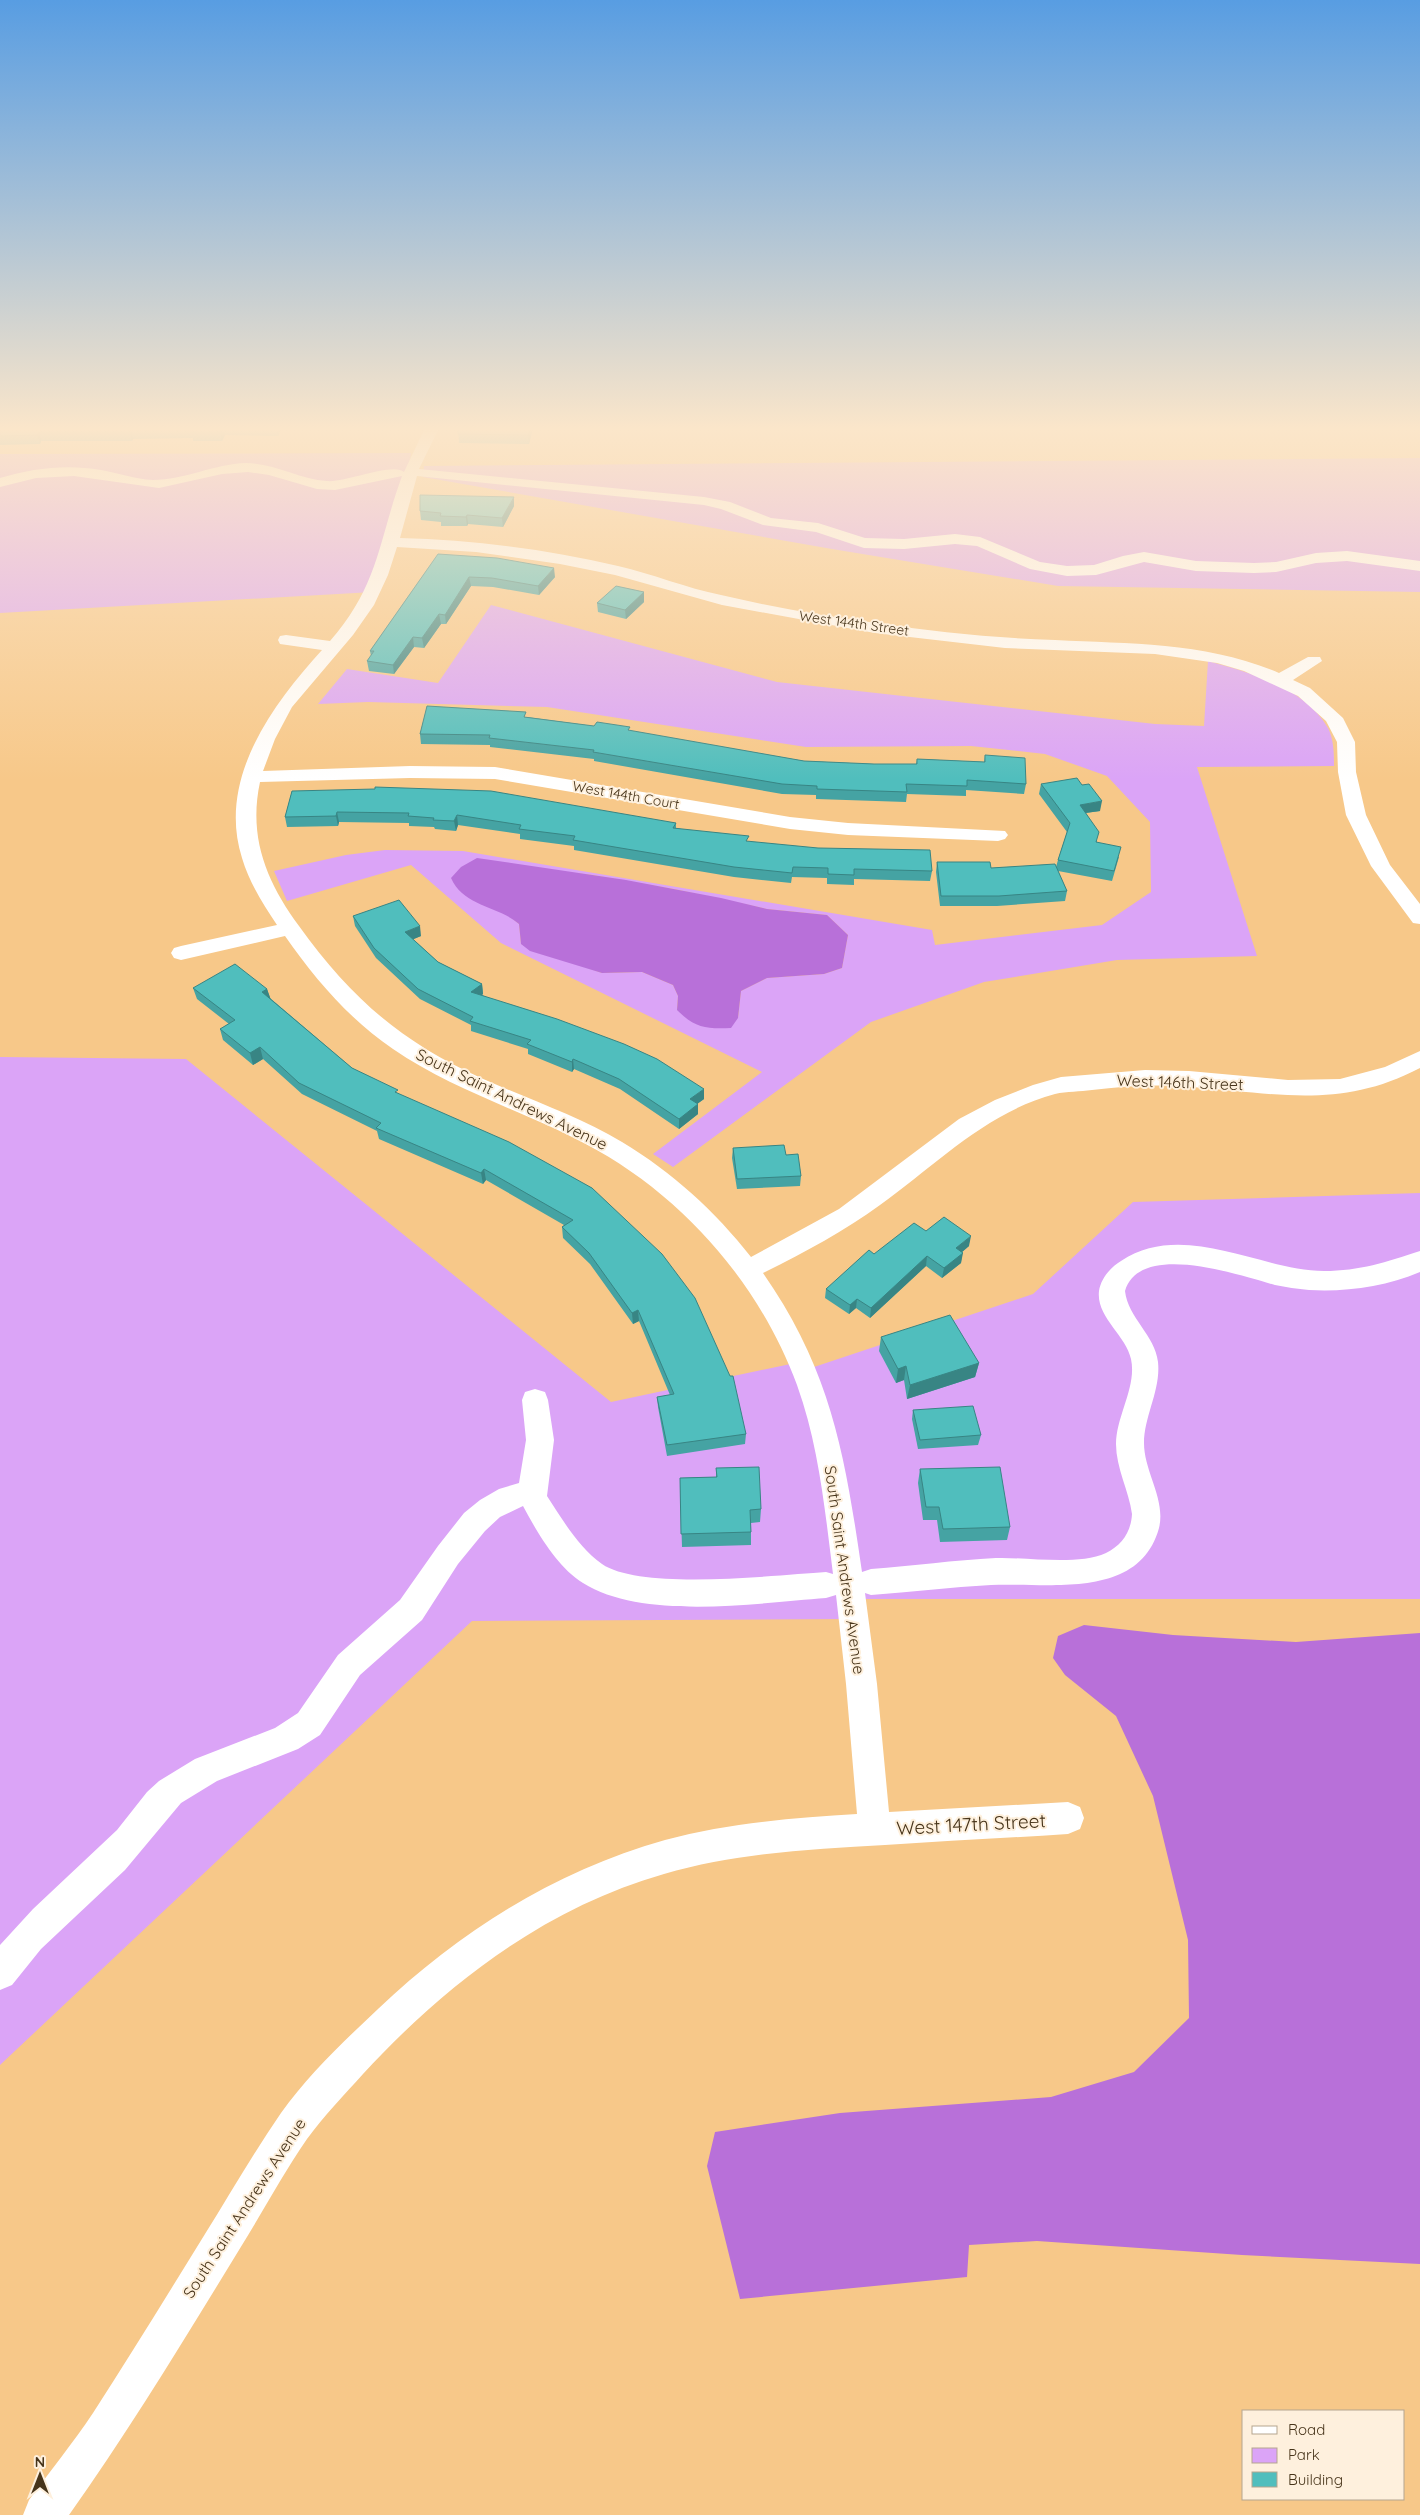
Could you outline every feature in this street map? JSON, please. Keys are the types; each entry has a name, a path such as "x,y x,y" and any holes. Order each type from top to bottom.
{"street":[{"name":"South Saint Andrews Avenue","path":"44,2515 106,2429 295,2125 331,2080 409,2000 465,1956 515,1923 565,1896 616,1873 664,1858 714,1846 806,1833 874,1829 855,1621 837,1493 829,1455 810,1388 794,1345 780,1320 746,1270 703,1217 682,1197 637,1163 584,1131 443,1068 392,1038 349,1001 310,957 262,885 248,846 246,819 252,777 261,750 280,712 356,619 373,592 390,545"},
{"name":"West 144th Street","path":"456,545 487,547 562,559 619,571 743,605 855,625 1024,644 1174,650 1219,658 1265,672 1304,692 1334,718 1346,742 1347,772 1356,815 1381,866 1420,918"},
{"path":"992,545 1036,566 1068,571 1096,570 1129,559 1144,557 1190,565 1254,568 1276,567 1316,558 1347,556 1420,566"},
{"path":"286,640 334,647"},
{"path":"1280,680 1314,661"},
{"name":"West 144th Court","path":"252,777 410,772 495,774 790,823 848,828 998,835"},
{"path":"181,953 254,938 290,928"},
{"name":"West 146th Street","path":"746,1270 794,1247 853,1211 890,1185 958,1131 1008,1104 1053,1087 1127,1078 1201,1080 1305,1090 1338,1088 1364,1083 1397,1072 1420,1058"},
{"path":"871,1582 958,1574 1093,1570 1120,1560 1133,1548 1142,1537 1146,1524 1145,1508 1131,1453 1130,1438 1146,1367 1142,1350 1116,1312 1112,1295 1114,1284 1122,1273 1136,1264 1154,1259 1190,1255 1233,1262 1288,1278 1327,1281 1388,1273 1420,1262"},
{"path":"535,1400 540,1440 532,1491 540,1509 578,1560 593,1575 614,1584 636,1588 692,1592 826,1585"},
{"path":"0,1973 34,1932 130,1841 170,1792 205,1772 242,1755 274,1744 309,1724 320,1709 334,1683 350,1664 367,1646 400,1622 411,1610 471,1524 499,1502 514,1495 532,1491"},
{"name":"West 147th Street","path":"874,1829 1068,1818"}],"green space":[{"path":"0,545 386,545 373,592 0,613"},
{"path":"811,545 1420,545 1420,592 1058,586"},
{"path":"491,605 777,682 1155,724 1204,726 1208,661 1259,677 1291,692 1305,702 1318,714 1328,728 1333,742 1334,766 1197,767 1257,956 1117,960 984,982 871,1022 673,1167 653,1154 762,1072 501,943 411,865 287,901 274,871 346,855 385,850 463,851 932,930 935,945 1102,925 1151,892 1150,822 1107,776 1045,754 971,746 806,747 547,707 368,702 318,704 347,669 438,683","holes":["556,871 593,875 674,889 767,909 827,915 848,935 842,968 824,974 767,978 741,991 738,1018 677,1010 678,996 673,985 642,972 602,973 521,944 519,924 508,915"]},
{"path":"0,1057 186,1059 611,1402 800,1362 805,1370 1033,1294 1133,1202 1420,1193 1420,1599 851,1599 853,1619 472,1621 0,2065"}],"shaded area":[{"path":"477,858 626,880 721,898 767,909 827,915 848,935 842,968 824,974 767,978 741,991 738,1018 731,1028 701,1026 690,1021 677,1010 678,996 673,985 642,972 602,973 530,951 521,944 519,924 464,895 451,878 461,867"},
{"path":"1084,1625 1173,1635 1296,1642 1420,1633 1420,2264 1242,2255 1037,2241 969,2245 967,2277 740,2299 707,2166 715,2132 840,2113 1051,2097 1134,2072 1189,2018 1188,1940 1153,1796 1116,1716 1065,1675 1053,1658 1058,1636"}],"building":[{"path":"438,554 497,558 554,568 538,586 492,578 469,577 445,615 439,614 422,638 413,637 393,665 367,661 374,651 370,651"},
{"path":"616,586 644,592 625,610 597,603"},
{"path":"427,706 526,712 524,717 594,726 597,722 630,727 628,730 804,761 917,764 917,759 985,762 985,755 1025,758 1026,784 967,780 967,786 906,784 907,792 817,789 817,786 782,784 593,752 594,750 489,738 490,735 420,734"},
{"path":"1077,778 1082,785 1089,784 1102,801 1080,805 1099,832 1096,842 1121,847 1114,871 1058,860 1070,823 1041,784"},
{"path":"375,787 491,791 676,823 673,828 749,836 746,841 818,848 930,850 932,871 854,869 854,875 828,874 828,868 793,867 792,873 734,867 573,840 575,836 519,829 521,825 457,815 454,821 408,816 409,813 337,812 336,816 285,817 292,791 375,789"},
{"path":"937,862 990,862 991,868 1055,864 1067,891 999,896 941,896"},
{"path":"399,900 420,926 405,932 438,962 482,984 471,992 557,1019 624,1044 657,1059 704,1089 690,1099 698,1104 679,1119 619,1079 573,1059 572,1062 527,1044 531,1040 470,1021 473,1017 418,989 374,948 353,916"},
{"path":"235,964 267,989 262,992 352,1068 398,1090 395,1092 509,1142 592,1188 662,1254 695,1298 730,1376 733,1376 746,1434 667,1445 657,1397 674,1394 638,1310 632,1313 589,1253 562,1227 573,1220 484,1169 481,1173 376,1128 381,1123 299,1083 260,1047 250,1053 220,1029 235,1020 193,988"},
{"path":"784,1145 786,1155 798,1154 801,1176 737,1179 733,1148"},
{"path":"944,1217 971,1236 956,1248 963,1253 944,1268 927,1256 871,1308 857,1299 850,1305 826,1289 869,1250 874,1254 914,1223 926,1231"},
{"path":"950,1315 979,1363 910,1385 906,1366 898,1369 881,1337"},
{"path":"973,1406 981,1435 920,1440 913,1410"},
{"path":"759,1467 761,1509 750,1510 751,1532 681,1534 680,1478 717,1477 716,1468"},
{"path":"1000,1467 1010,1527 943,1529 939,1507 926,1507 920,1469"}]}
